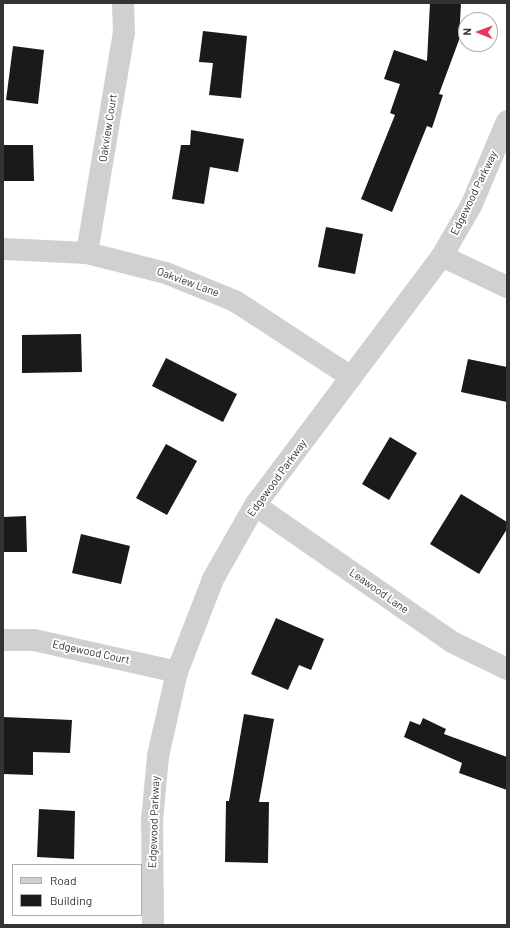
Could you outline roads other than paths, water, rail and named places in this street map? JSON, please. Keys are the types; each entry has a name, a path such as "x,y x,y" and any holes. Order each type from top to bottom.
{"street":[{"name":"Oakview Court","path":"87,253 124,32 123,3"},
{"name":"Edgewood Parkway","path":"153,925 153,786 177,672 213,579 255,505 442,256 471,206 507,121"},
{"name":"Oakview Lane","path":"3,249 87,253 166,273 229,298 351,377"},
{"path":"442,256 507,287"},
{"name":"Leawood Lane","path":"255,505 452,642 507,669"},
{"name":"Edgewood Court","path":"3,640 34,640 177,672"}]}
